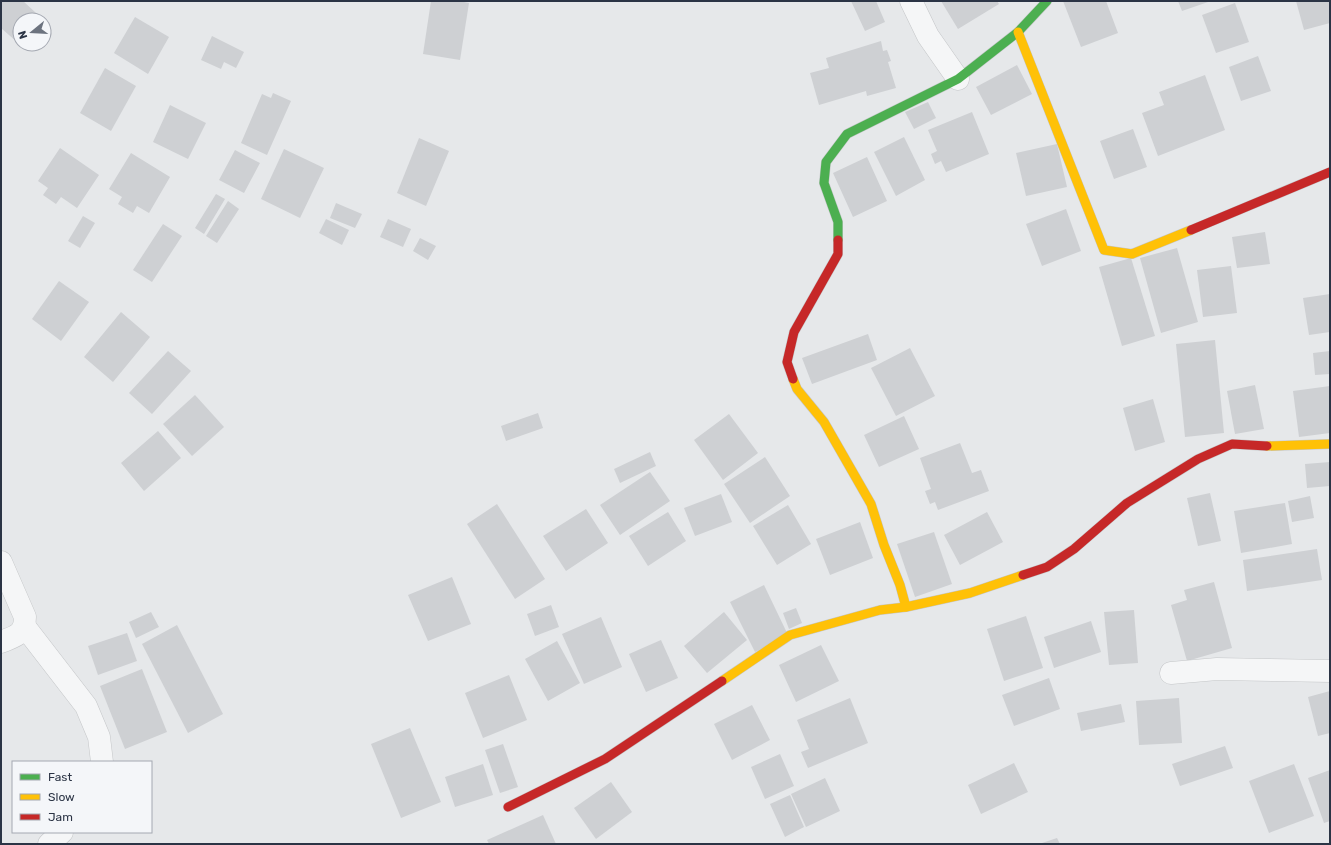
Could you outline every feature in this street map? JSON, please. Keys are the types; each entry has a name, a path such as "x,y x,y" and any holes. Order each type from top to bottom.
{"street":[{"path":"910,1 928,36 958,79"},
{"path":"906,607 900,585 884,545 871,504 824,422 797,389 787,362 794,332 838,254 838,222 824,183 826,162 847,134 958,79 1018,32 1047,1"},
{"path":"1018,32 1104,250 1132,254 1330,172"},
{"path":"508,807 605,759 790,635 880,610 906,607 970,593 1047,567 1074,549 1126,503 1198,459 1232,444 1274,447 1330,444"},
{"path":"1,562 25,618 25,627 86,706 99,737 102,761"},
{"path":"1,642 18,635 25,627"},
{"path":"1171,673 1217,669 1330,671"},
{"path":"49,844 61,833"}],"building":[{"path":"1,1 23,1 35,12 12,12 12,38 1,28"},
{"path":"431,1 459,1 469,3 460,60 423,54"},
{"path":"851,1 876,1 885,22 865,31"},
{"path":"941,1 997,1 999,4 958,29"},
{"path":"1063,1 1106,1 1118,33 1081,47"},
{"path":"1178,1 1211,1 1182,11"},
{"path":"1296,1 1330,1 1330,23 1304,30"},
{"path":"1235,3 1249,42 1216,53 1202,15"},
{"path":"135,17 169,37 148,74 114,53"},
{"path":"212,36 244,52 236,68 224,62 221,69 201,60"},
{"path":"881,41 883,51 887,50 891,61 888,62 896,88 867,96 866,91 819,105 810,73 829,68 826,58"},
{"path":"1258,56 1271,91 1241,101 1229,67"},
{"path":"1017,65 1032,94 991,115 976,87"},
{"path":"105,68 136,86 111,131 80,113"},
{"path":"1205,75 1225,130 1158,156 1142,113 1164,105 1159,92"},
{"path":"273,93 291,101 267,155 241,143 262,94 271,98"},
{"path":"928,102 936,118 914,129 905,112"},
{"path":"170,105 206,123 188,159 153,142"},
{"path":"972,112 989,154 946,172 941,161 935,164 931,154 937,151 928,130"},
{"path":"1133,129 1147,167 1114,179 1100,141"},
{"path":"904,137 925,180 896,196 874,152"},
{"path":"419,138 449,151 426,206 397,193"},
{"path":"1057,144 1067,187 1026,196 1016,153"},
{"path":"60,148 99,175 77,208 61,197 56,204 43,195 48,188 38,181"},
{"path":"284,149 324,168 300,218 261,199"},
{"path":"235,150 260,163 244,193 219,180"},
{"path":"131,153 170,177 149,213 137,206 133,213 118,204 122,197 109,189"},
{"path":"867,157 887,201 853,217 833,173"},
{"path":"216,194 225,199 204,234 195,228"},
{"path":"228,201 239,209 217,243 206,236"},
{"path":"336,203 362,214 355,228 330,218"},
{"path":"1066,209 1081,251 1042,266 1026,224"},
{"path":"83,216 95,223 80,248 68,241"},
{"path":"326,219 349,230 342,245 319,233"},
{"path":"388,219 411,229 403,247 380,237"},
{"path":"163,224 182,236 152,282 133,270"},
{"path":"1265,232 1270,264 1237,268 1232,237"},
{"path":"420,238 436,246 428,260 413,251"},
{"path":"1177,248 1198,322 1161,333 1140,258"},
{"path":"1131,258 1155,336 1122,346 1099,267"},
{"path":"1231,266 1237,313 1203,317 1197,270"},
{"path":"59,281 89,302 61,341 32,319"},
{"path":"1330,294 1330,332 1309,335 1303,298"},
{"path":"121,312 150,337 113,382 84,357"},
{"path":"868,334 877,360 812,384 802,358"},
{"path":"1215,340 1224,433 1185,437 1176,344"},
{"path":"910,348 935,396 896,416 871,368"},
{"path":"168,351 191,371 152,414 129,393"},
{"path":"1330,351 1330,374 1315,375 1313,353"},
{"path":"1255,385 1264,429 1235,434 1227,391"},
{"path":"1330,386 1330,433 1299,437 1293,391"},
{"path":"195,395 224,427 192,456 163,424"},
{"path":"1153,399 1165,442 1135,451 1123,408"},
{"path":"538,413 543,428 506,441 501,426"},
{"path":"729,414 758,453 723,480 694,440"},
{"path":"904,416 919,449 879,467 864,435"},
{"path":"158,431 181,458 144,491 121,463"},
{"path":"960,443 972,473 981,470 989,491 938,510 935,502 930,504 925,491 931,489 920,458"},
{"path":"650,452 656,466 620,483 614,469"},
{"path":"765,457 790,496 750,523 724,484"},
{"path":"1330,462 1330,486 1307,488 1305,464"},
{"path":"650,472 670,501 620,535 600,505"},
{"path":"1210,493 1221,541 1198,546 1187,498"},
{"path":"721,494 732,522 695,536 684,508"},
{"path":"1310,496 1314,518 1292,522 1288,501"},
{"path":"1285,503 1292,544 1241,553 1234,511"},
{"path":"497,504 545,579 515,599 467,524"},
{"path":"788,505 811,544 777,565 753,526"},
{"path":"586,509 608,543 566,571 543,536"},
{"path":"668,512 686,541 648,566 629,536"},
{"path":"987,512 1003,542 960,565 944,535"},
{"path":"860,522 873,558 830,575 816,539"},
{"path":"934,532 952,584 915,597 897,544"},
{"path":"1317,549 1322,580 1247,591 1243,560"},
{"path":"452,577 471,624 428,641 408,595"},
{"path":"1214,582 1232,648 1187,661 1171,605 1187,600 1184,590"},
{"path":"764,585 788,635 755,652 730,602"},
{"path":"551,605 559,627 535,636 527,614"},
{"path":"796,608 802,623 789,629 783,613"},
{"path":"1134,610 1138,663 1109,665 1104,612"},
{"path":"151,612 159,627 136,638 129,622"},
{"path":"724,612 747,640 707,673 684,646"},
{"path":"1026,616 1043,668 1004,681 987,629"},
{"path":"601,617 622,667 584,684 562,634"},
{"path":"1091,621 1101,652 1054,668 1044,637"},
{"path":"177,625 223,714 188,733 142,644"},
{"path":"127,633 137,661 98,675 88,646"},
{"path":"661,640 678,678 646,692 629,654"},
{"path":"557,641 580,683 548,701 525,659"},
{"path":"821,645 839,681 796,702 779,665"},
{"path":"142,669 167,732 125,749 100,686"},
{"path":"509,675 527,720 483,738 465,693"},
{"path":"1049,678 1060,709 1014,726 1002,695"},
{"path":"1330,691 1330,733 1318,736 1308,697"},
{"path":"850,698 868,743 808,768 801,752 809,749 797,720"},
{"path":"1179,698 1182,743 1139,745 1136,701"},
{"path":"1121,704 1125,722 1081,731 1077,713"},
{"path":"752,705 770,740 732,760 714,724"},
{"path":"410,728 441,802 401,818 371,744"},
{"path":"503,744 518,787 500,793 485,750"},
{"path":"1225,746 1233,768 1180,786 1172,764"},
{"path":"780,754 794,786 765,799 751,767"},
{"path":"1014,763 1028,792 981,814 968,785"},
{"path":"483,764 493,795 455,807 445,777"},
{"path":"1294,764 1314,816 1269,833 1249,781"},
{"path":"1330,770 1330,821 1324,823 1308,778"},
{"path":"825,778 840,811 806,827 791,794"},
{"path":"611,782 632,812 596,839 574,808"},
{"path":"790,795 804,827 785,837 770,804"},
{"path":"543,815 556,844 489,844 487,840"},
{"path":"1057,838 1060,844 1039,844"}],"traffic: fast":[{"path":"838,240 838,222 824,183 826,162 847,134 958,79 1018,32 1047,1"}],"traffic: slow":[{"path":"1018,32 1104,250 1132,254 1191,230"},
{"path":"793,379 797,389 824,422 871,504 884,545 900,585 906,607"},
{"path":"1267,446 1330,444"},
{"path":"722,681 790,635 880,610 906,607 970,593 1023,575"}],"traffic: jam":[{"path":"1191,230 1330,172"},
{"path":"793,379 787,362 794,332 838,254 838,240"},
{"path":"1023,575 1047,567 1074,549 1127,503 1198,459 1232,444 1267,446"},
{"path":"508,807 605,759 722,681"}]}
